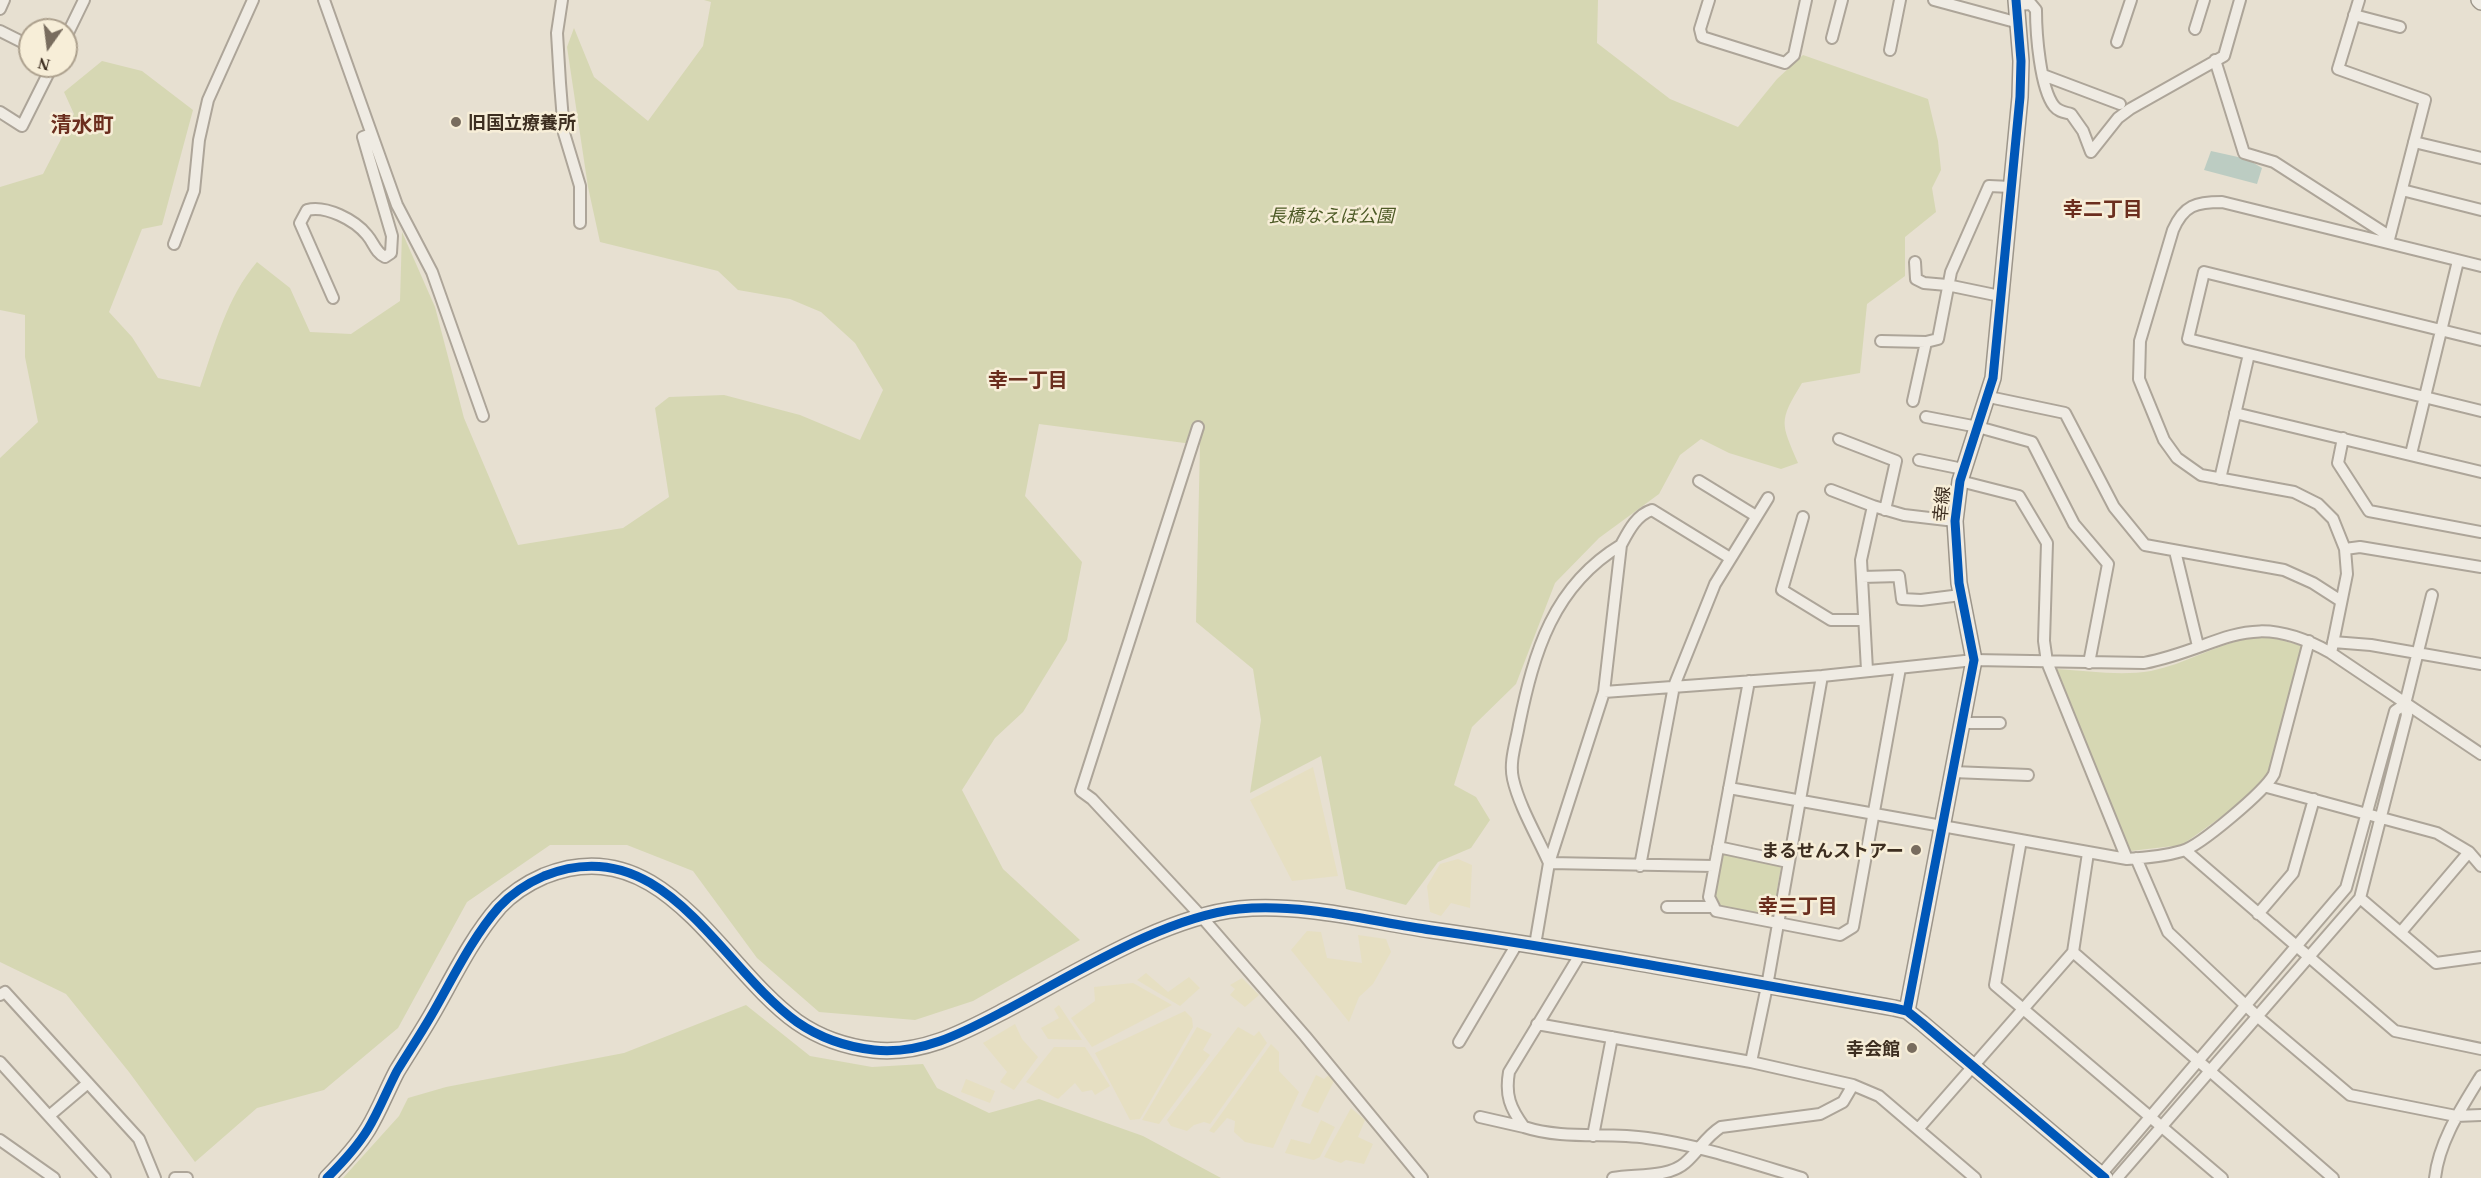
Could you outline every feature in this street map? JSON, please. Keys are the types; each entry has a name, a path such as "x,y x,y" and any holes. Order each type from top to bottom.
{"street":[{"path":"0,9 4,0"},
{"path":"75,18 84,0"},
{"path":"174,244 194,191 199,140 208,100 253,0"},
{"path":"324,0 397,205 432,272 483,416"},
{"path":"562,0 556,33 564,133 580,186 580,223"},
{"path":"1709,0 1700,29 1702,37 1785,63 1794,55 1804,0"},
{"path":"1832,38 1842,0"},
{"path":"1890,50 1900,0"},
{"path":"1934,0 2019,23"},
{"path":"2117,42 2131,0"},
{"path":"2195,29 2204,0"},
{"path":"2016,2 2031,4 2036,10 2036,36 2043,75 2053,104 2059,111 2071,114 2083,131 2091,152 2118,118 2148,97 2224,56 2240,0"},
{"path":"2359,0 2338,69 2425,100 2389,240"},
{"name":"幸線","path":"1907,1011 1974,660 1961,595 1955,521 1962,475 1989,397 2020,97 2019,23 2016,2"},
{"path":"2354,15 2400,27"},
{"path":"0,31 18,40"},
{"path":"2216,60 2244,153 2274,162 2389,240"},
{"path":"2043,75 2120,104"},
{"path":"0,112 22,126 46,78"},
{"path":"333,298 300,223 307,210 315,208 331,213 356,224 367,235 378,253 385,256 391,253 392,236 363,137 370,134"},
{"path":"2414,142 2481,158"},
{"path":"1881,341 1926,342 1938,339 1947,285 1989,186 2011,187"},
{"path":"2402,190 2481,210"},
{"path":"2332,647 2347,574 2345,549 2333,519 2318,504 2294,492 2201,475 2177,458 2164,440 2139,379 2140,341 2179,217 2200,202 2222,202 2389,240 2481,266"},
{"path":"2411,454 2458,261"},
{"path":"1915,262 1916,279 1924,283 1947,285 2000,296"},
{"path":"2481,340 2204,272 2188,339 2481,411"},
{"path":"1913,401 1926,342"},
{"path":"2220,479 2249,354"},
{"path":"1989,397 2065,413 2114,507 2145,545 2284,570 2341,601"},
{"path":"2235,413 2481,472"},
{"path":"1926,417 1978,427 2032,442 2074,524 2108,564 2089,663"},
{"path":"1198,427 1081,791 1092,799 1200,915 1305,1036 1422,1178"},
{"path":"2343,438 2338,463 2369,511 2481,532"},
{"path":"1839,439 1896,461 1885,510"},
{"path":"1919,460 2019,496 2047,543 2044,641 2048,662 2131,859 2168,932 2258,1017 2350,1095 2456,1116 2481,1114"},
{"path":"1700,481 1756,516"},
{"path":"1831,490 1904,515 1955,521"},
{"path":"1640,866 1674,686 1714,584 1768,498"},
{"path":"1868,670 1861,560 1873,506"},
{"path":"1535,945 1549,863 1604,693 1621,545 1631,527 1645,512 1652,510 1730,558"},
{"path":"1803,517 1782,590 1831,620 1864,620"},
{"path":"1549,863 1514,780 1512,765 1527,688 1541,638 1568,593 1604,555 1621,545"},
{"path":"2345,549 2360,547 2481,567"},
{"path":"2175,551 2198,646"},
{"path":"1862,578 1899,576 1902,599 1921,600 1961,595"},
{"path":"2117,1178 2360,898 2407,715 2405,704 2432,595"},
{"path":"1604,693 1822,676 1974,660 2144,663 2165,659 2241,632 2274,630 2332,647 2417,653 2481,664"},
{"path":"1729,788 2131,859 2185,850 2255,798 2267,786 2274,774 2309,641"},
{"path":"2332,647 2405,704 2481,754"},
{"path":"1749,681 1708,897 1716,911 1840,935 1853,927 1900,668"},
{"path":"1751,1062 1767,986 1822,676"},
{"path":"327,1178 366,1132 396,1073 458,969 499,908 525,886 555,873 587,867 610,868 652,883 693,915 765,992 798,1022 837,1042 881,1051 931,1045 966,1030 1132,944 1200,915 1242,909 1304,911 1518,942 1907,1011 2101,1177 2245,1004 2346,888 2395,711 2405,704"},
{"path":"1962,723 2000,723"},
{"path":"1953,772 2028,775"},
{"path":"2267,786 2437,833 2469,852 2481,866"},
{"path":"2258,914 2293,873 2314,799"},
{"path":"2022,840 1995,985 2222,1178"},
{"path":"1718,848 1788,862"},
{"path":"2185,850 2395,1031 2481,1049"},
{"path":"2401,932 2469,852"},
{"path":"1919,1128 2073,952 2088,853"},
{"path":"1549,863 1714,866"},
{"path":"2360,898 2436,963 2481,957"},
{"path":"1667,908 1714,907"},
{"path":"1459,1042 1518,942"},
{"path":"1524,1127 1510,1107 1506,1086 1509,1072 1581,952"},
{"path":"2073,952 2333,1178"},
{"path":"0,995 5,992 139,1139 155,1178"},
{"path":"1537,1024 1751,1062 1853,1085 1879,1096 1975,1178"},
{"path":"1593,1136 1612,1037"},
{"path":"0,1062 105,1178"},
{"path":"2435,1178 2456,1116 2481,1076"},
{"path":"49,1116 88,1083"},
{"path":"1613,1178 1671,1172 1685,1164 1708,1135 1721,1127 1832,1110 1843,1102 1853,1085"},
{"path":"1480,1117 1541,1133 1647,1138 1802,1178"},
{"path":"0,1140 54,1178"},
{"path":"176,1178 187,1178"}],"shaded area":[{"path":"2211,151 2247,159 2262,168 2257,184 2204,170"},
{"path":"1313,767 1338,876 1292,881 1250,800"},
{"path":"1458,859 1472,865 1470,908 1451,903 1441,916 1430,912 1427,886 1440,864"},
{"path":"1307,931 1321,932 1327,958 1362,963 1358,935 1386,939 1391,952 1373,984 1359,997 1349,1022 1291,950"},
{"path":"1146,973 1168,992 1189,977 1200,988 1180,1006 1137,980"},
{"path":"1242,978 1259,995 1245,1007 1230,995 1235,989 1230,985"},
{"path":"1133,983 1172,1005 1092,1047 1071,1018 1095,1001 1094,987"},
{"path":"1059,1005 1082,1040 1048,1039 1041,1028 1059,1018 1054,1009"},
{"path":"1185,1011 1192,1018 1193,1027 1140,1119 1130,1120 1095,1053"},
{"path":"1015,1024 1022,1039 1038,1057 1014,1090 1000,1082 1007,1072 983,1043"},
{"path":"1197,1027 1212,1034 1203,1050 1210,1055 1159,1124 1142,1120"},
{"path":"1238,1027 1254,1036 1259,1031 1267,1043 1210,1124 1204,1122 1194,1125 1187,1131 1171,1126 1167,1120"},
{"path":"1271,1044 1279,1052 1279,1071 1299,1092 1273,1148 1245,1142 1234,1132 1235,1121 1227,1118 1214,1133 1209,1131"},
{"path":"1054,1047 1085,1047 1110,1086 1095,1095 1092,1090 1082,1092 1075,1083 1058,1099 1026,1082"},
{"path":"1316,1075 1324,1079 1329,1075 1334,1081 1318,1113 1301,1106"},
{"path":"966,1079 995,1091 990,1103 961,1092"},
{"path":"1351,1108 1365,1120 1358,1137 1373,1144 1364,1164 1346,1160 1341,1163 1324,1157"},
{"path":"1321,1120 1335,1127 1320,1157 1314,1160 1285,1153 1291,1139 1310,1144"}],"green space":[{"name":"長橋なえぼ公園","path":"704,0 1598,0 1597,43 1670,99 1738,127 1777,79 1803,55 1928,99 1938,141 1941,170 1932,188 1936,212 1905,237 1905,276 1867,304 1860,373 1802,383 1794,396 1786,415 1785,430 1798,463 1781,469 1729,453 1701,439 1680,455 1659,494 1599,538 1555,583 1516,684 1472,727 1454,785 1476,797 1490,820 1471,848 1438,862 1406,905 1346,889 1321,756 1250,793 1261,720 1253,669 1196,622 1200,445 1039,424 1025,496 1082,562 1067,640 1023,712 995,738 962,790 1003,869 1080,940 973,1001 915,1020 819,1012 757,958 693,871 627,845 550,845 467,902 398,1028 324,1090 257,1108 195,1162 129,1072 66,994 0,962 0,458 38,422 25,357 25,315 0,310 0,187 43,174 74,114 64,92 102,61 142,71 193,110 162,225 142,229 109,312 132,337 158,378 200,387 230,306 257,262 290,288 310,332 351,334 400,301 402,232 435,307 464,418 518,545 623,528 669,497 655,408 669,397 724,395 800,415 860,440 883,390 855,343 821,312 790,299 738,290 718,271 600,242 588,187 567,47 574,28 594,77 648,121 703,46 711,2"},
{"path":"2249,638 2274,638 2302,646 2269,772 2261,785 2249,797 2182,845 2130,851 2057,669 2116,673 2151,671"},
{"path":"1727,852 1778,863 1781,867 1773,913 1769,917 1720,906 1715,897 1723,854"},
{"path":"746,1005 810,1056 872,1067 923,1064 937,1088 989,1113 1039,1099 1143,1136 1221,1178 343,1178 399,1116 408,1098 446,1087 624,1053"}],"cycle path":[{"path":"1907,1011 1974,660 1959,583 1955,521 1960,481 1993,378 2020,97 2021,61 2016,0"},
{"path":"327,1178 349,1155 368,1129 397,1071 462,960 489,919 514,893 526,885 544,876 586,866 623,871 656,886 686,910 769,998 797,1022 834,1041 874,1050 909,1049 958,1034 1089,965 1149,935 1180,923 1210,914 1263,908 1287,908 1336,914 1605,957 1894,1008 1907,1011 1922,1023 2105,1178"}],"place":[{"name":"旧国立療養所","path":"456,122"},
{"name":"まるせんストアー","path":"1916,850"},
{"name":"幸会館","path":"1912,1048"}],"district":[{"name":"清水町","path":"82,124"},
{"name":"幸二丁目","path":"2103,208"},
{"name":"幸一丁目","path":"1028,379"},
{"name":"幸三丁目","path":"1798,905"}]}
